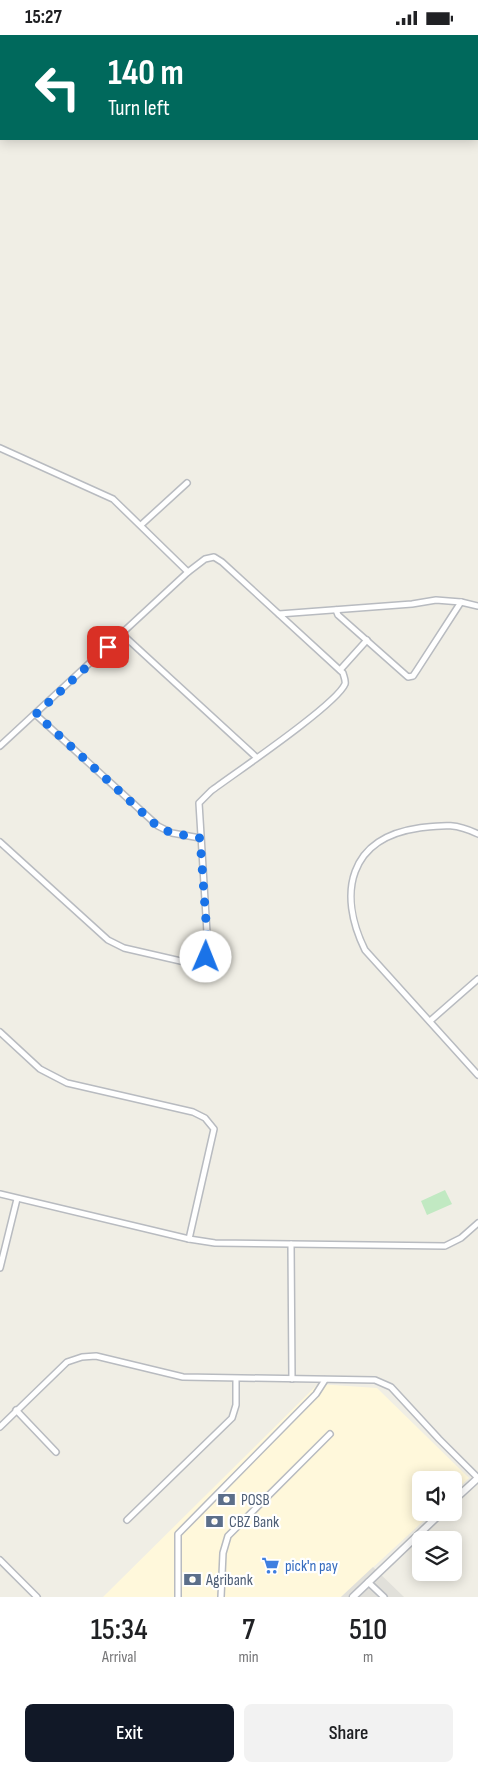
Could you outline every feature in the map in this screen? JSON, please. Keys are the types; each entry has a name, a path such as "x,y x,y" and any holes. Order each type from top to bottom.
{"street":[{"path":"0,448 113,499 188,572"},
{"path":"141,525 187,483"},
{"path":"0,746 188,572 205,559 214,557 344,673 344,685 327,704 211,791 199,803 208,949 204,962 198,965 124,948 108,939 0,842"},
{"path":"279,614 436,600 461,602 478,606"},
{"path":"336,610 338,615 408,677 413,675 461,602"},
{"path":"122,634 256,757"},
{"path":"340,670 367,640"},
{"path":"36,714 158,827 172,833 200,838"},
{"path":"478,834 460,825 402,831 378,842 358,863 352,881 352,910 355,931 365,951 478,1075"},
{"path":"430,1021 478,979"},
{"path":"0,1032 40,1069 67,1083 193,1112 205,1118 214,1129 189,1239"},
{"path":"0,1194 189,1239 216,1243 445,1246 461,1238 478,1223"},
{"path":"0,1268 17,1199"},
{"path":"291,1243 292,1379"},
{"path":"0,1427 67,1362 82,1357 96,1356 183,1377 375,1380 391,1387 478,1478 462,1493"},
{"path":"127,1520 232,1418 236,1405 236,1379"},
{"path":"178,1597 178,1534 316,1394 325,1380"},
{"path":"16,1410 56,1452"},
{"path":"221,1597 223,1553 228,1536 330,1434"},
{"path":"353,1597 433,1521"},
{"path":"1,1562 37,1597"},
{"path":"368,1583 384,1597"}],"shaded area":[{"path":"318,1384 377,1388 462,1471 412,1471 412,1521 423,1521 341,1597 103,1597"},
{"path":"462,1471 469,1478 462,1485"},
{"path":"373,1567 404,1597 341,1597"}],"green space":[{"path":"445,1190 452,1204 427,1215 421,1201"}],"place":[{"name":"POSB","path":"227,1500"},
{"name":"CBZ Bank","path":"215,1522"},
{"name":"pick'n pay","path":"271,1566"},
{"name":"Agribank","path":"192,1580"}],"route":[{"path":"108,647 36,714 158,827 172,833 200,838 208,949 206,957"}]}
